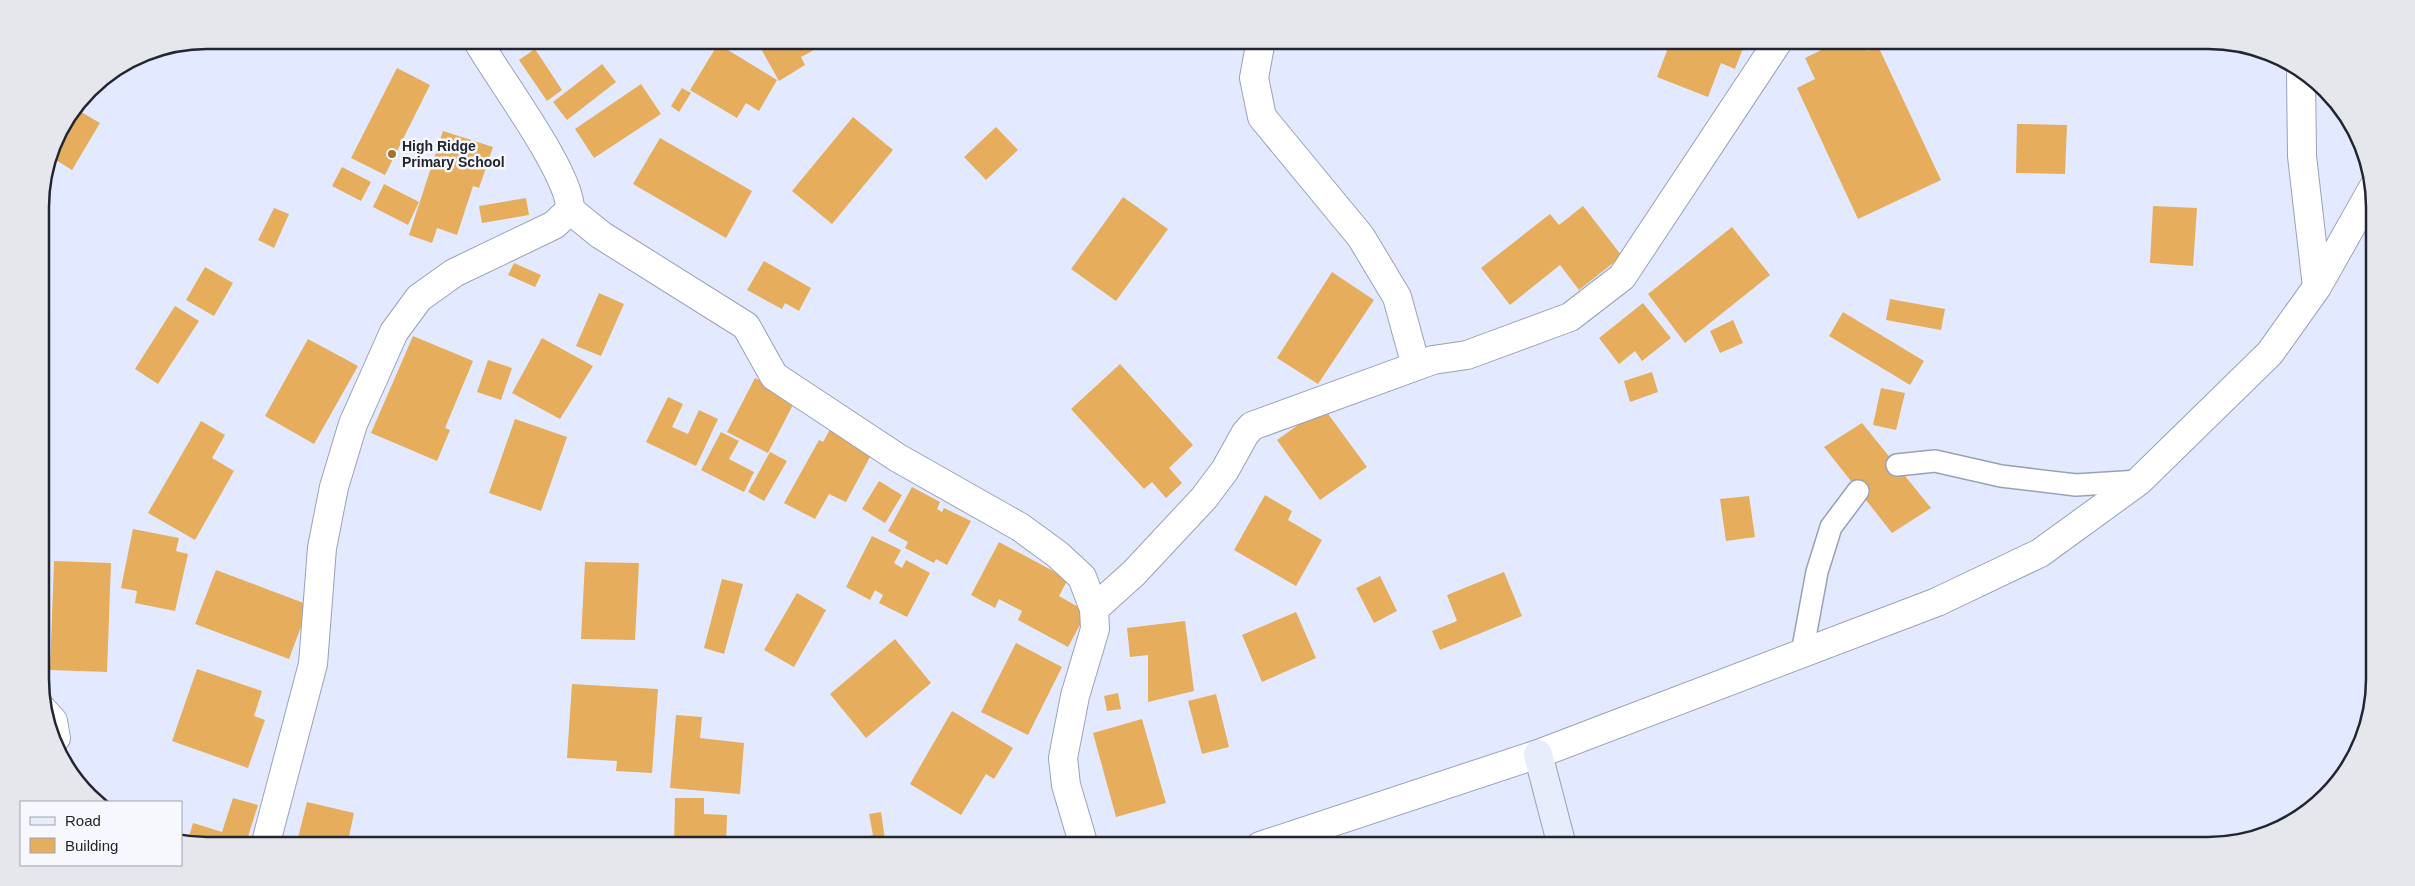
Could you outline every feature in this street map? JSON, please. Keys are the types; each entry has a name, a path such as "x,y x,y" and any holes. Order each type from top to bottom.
{"street":[{"path":"483,49 551,158 568,193 570,210 601,234 746,326 774,376 898,458 1020,527 1057,554 1082,577 1094,610 1095,629 1075,696 1063,758 1066,785 1081,837"},
{"path":"1259,49 1254,78 1262,117 1361,237 1397,297 1416,366"},
{"path":"1094,610 1134,573 1204,498 1252,426 1433,360 1468,355 1570,318 1622,277 1773,49"},
{"path":"2301,78 2302,156 2317,287"},
{"path":"1287,837 1538,754 1937,602 2040,553 2139,482 2270,353 2317,287 2366,201"},
{"path":"267,837 313,664 322,548 334,487 354,424 394,332 419,298 454,273 559,222 570,210"},
{"path":"1538,754 1560,837"}],"lane":[{"path":"1896,465 1935,462 2001,476 2076,485 2139,482"},
{"path":"1802,653 1817,572 1831,527 1858,491"}],"building":[{"path":"535,49 562,90 547,101 519,60"},
{"path":"715,49 726,49 777,80 759,111 746,103 737,118 690,90"},
{"path":"761,49 816,49 801,57 805,65 779,81"},
{"path":"1668,49 1743,49 1735,69 1721,63 1708,97 1657,77"},
{"path":"1824,49 1866,49 1867,51 1879,49 1941,180 1858,219 1797,88 1815,79 1805,58"},
{"path":"602,64 616,82 567,120 553,102"},
{"path":"397,68 430,85 385,175 351,158"},
{"path":"641,84 661,114 594,158 575,129"},
{"path":"682,88 691,93 679,112 671,106"},
{"path":"80,111 100,123 72,170 56,160 65,137"},
{"path":"853,117 893,150 832,224 792,191"},
{"path":"2017,124 2067,125 2065,174 2016,173"},
{"path":"996,127 1018,150 986,180 964,157"},
{"path":"443,131 493,147 479,188 473,186 457,235 437,228 432,243 409,235"},
{"path":"660,138 752,191 726,238 633,184"},
{"path":"342,167 371,182 361,201 332,186"},
{"path":"384,184 419,202 408,225 373,207"},
{"path":"1123,197 1168,229 1116,301 1071,269"},
{"path":"526,198 529,215 482,223 479,206"},
{"path":"1583,206 1622,256 1579,290 1560,265 1510,305 1481,268 1550,214 1559,225"},
{"path":"2153,206 2197,208 2193,266 2150,263"},
{"path":"274,208 289,214 274,248 258,240"},
{"path":"1732,227 1770,275 1685,343 1648,294"},
{"path":"764,261 811,288 799,311 785,303 782,309 747,290"},
{"path":"514,263 541,275 535,287 508,275"},
{"path":"205,267 233,283 214,316 186,300"},
{"path":"1332,272 1374,300 1318,384 1277,358"},
{"path":"599,293 624,304 601,356 576,346"},
{"path":"1890,299 1945,309 1941,330 1886,320"},
{"path":"1643,303 1671,338 1642,361 1635,351 1619,364 1599,338"},
{"path":"175,306 199,321 158,384 135,369"},
{"path":"1843,312 1924,361 1910,385 1829,336"},
{"path":"1733,320 1743,343 1720,353 1710,331"},
{"path":"413,336 473,361 445,428 450,430 437,461 371,433"},
{"path":"542,338 593,366 560,419 512,393"},
{"path":"308,339 358,366 314,444 265,416"},
{"path":"488,360 512,368 501,400 477,392"},
{"path":"1120,364 1193,445 1169,468 1182,483 1166,498 1152,482 1144,489 1071,409"},
{"path":"1652,372 1658,392 1630,402 1624,381"},
{"path":"755,378 796,399 768,453 727,432"},
{"path":"1881,388 1905,393 1896,430 1873,425"},
{"path":"668,397 683,404 672,427 688,434 699,410 718,419 696,466 646,442"},
{"path":"1323,407 1367,467 1320,500 1277,440"},
{"path":"515,419 567,437 541,511 489,493"},
{"path":"201,421 225,435 212,458 234,471 195,540 148,513"},
{"path":"834,422 872,453 846,502 829,494 815,519 784,503 819,440 823,442"},
{"path":"1862,423 1931,508 1892,533 1824,447"},
{"path":"721,432 739,441 729,459 754,472 744,492 701,470"},
{"path":"770,452 787,461 764,501 748,492"},
{"path":"879,481 902,495 885,523 862,509"},
{"path":"912,487 940,502 937,509 942,512 944,508 971,521 947,565 936,559 934,563 905,548 908,542 888,531"},
{"path":"1265,495 1292,511 1288,520 1322,540 1296,586 1234,550"},
{"path":"1749,496 1755,537 1726,541 1720,499"},
{"path":"133,529 179,538 176,551 188,554 175,611 135,603 137,591 121,588"},
{"path":"872,536 901,550 894,563 902,568 906,560 930,573 907,617 879,603 883,595 875,590 870,600 846,587"},
{"path":"999,542 1068,579 1059,596 1087,612 1068,647 1018,620 1022,611 999,599 995,608 971,595"},
{"path":"54,561 111,563 107,672 50,670"},
{"path":"585,562 639,563 635,640 581,639"},
{"path":"216,570 309,605 289,659 195,624"},
{"path":"1504,572 1522,616 1440,650 1432,631 1457,621 1447,595"},
{"path":"1380,576 1397,611 1374,623 1356,588"},
{"path":"722,579 743,584 724,654 704,648"},
{"path":"797,593 826,610 794,667 764,650"},
{"path":"1296,612 1316,658 1262,682 1242,635"},
{"path":"1185,621 1194,691 1148,702 1148,655 1130,657 1127,628"},
{"path":"895,639 931,683 866,738 830,694"},
{"path":"1016,643 1062,667 1028,735 981,712"},
{"path":"197,669 262,691 254,716 265,720 248,768 172,741"},
{"path":"572,684 658,689 652,773 616,771 617,761 567,758"},
{"path":"1118,693 1121,709 1107,711 1104,696"},
{"path":"1216,694 1229,747 1202,754 1188,701"},
{"path":"952,711 1013,748 994,779 986,774 961,815 910,784"},
{"path":"676,715 702,717 700,738 744,743 740,794 670,788"},
{"path":"1142,719 1166,803 1116,817 1093,733"},
{"path":"233,798 258,805 248,837 189,836 193,823 222,832"},
{"path":"675,798 704,798 704,814 727,815 726,837 674,837"},
{"path":"307,802 354,813 349,837 298,837"},
{"path":"881,812 885,837 863,837 873,835 869,814"}],"place":[{"name":"High Ridge Primary School","path":"392,154"}]}
